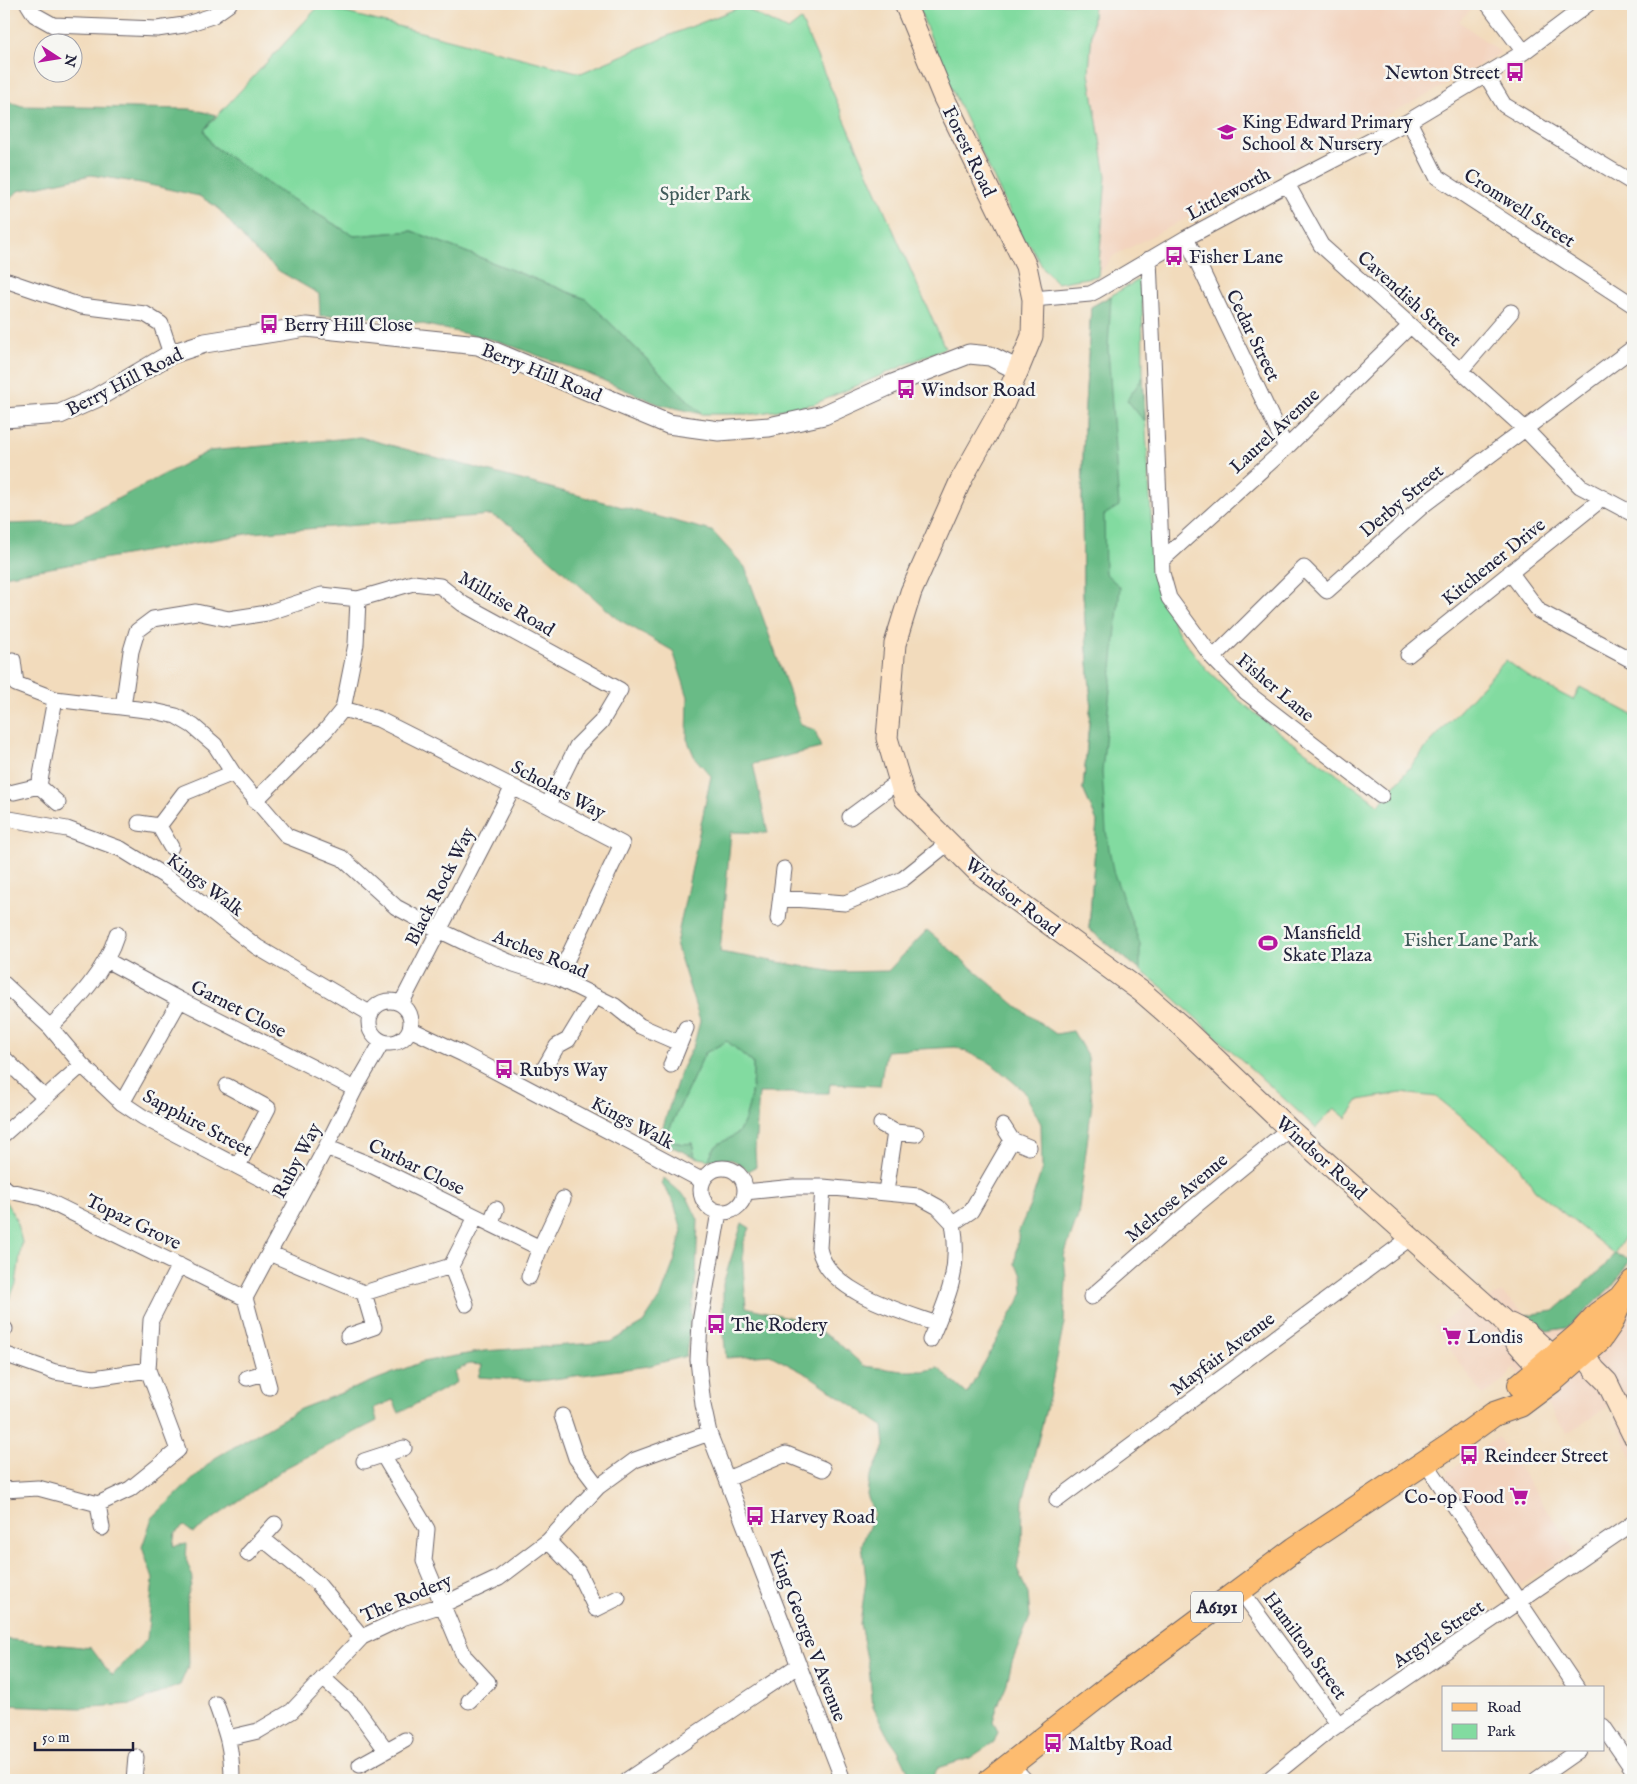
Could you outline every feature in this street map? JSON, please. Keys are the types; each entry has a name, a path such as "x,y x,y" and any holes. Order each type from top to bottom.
{"main road":[{"name":"Forest Road","path":"905,4 944,98 1026,266 1033,299"},
{"name":"Windsor Road","path":"1033,299 1032,336 1003,405 961,480 911,592 895,644 887,738 905,799 978,872 1142,992 1180,1025 1289,1128 1503,1320 1517,1343 1607,1382 1633,1435"},
{"name":"A6191","path":"991,1780 1017,1772 1240,1590 1295,1548 1494,1414 1510,1393 1600,1339 1611,1323 1628,1289"}],"street":[{"path":"28,4 35,15 53,25 157,30 184,25 212,16 229,4"},
{"path":"1488,4 1524,52"},
{"name":"Littleworth","path":"1033,299 1090,294 1186,238 1409,121 1524,52 1588,4"},
{"path":"1486,75 1504,105 1633,183"},
{"name":"Cromwell Street","path":"1409,121 1437,177 1633,306"},
{"name":"Cavendish Street","path":"1287,184 1322,245 1524,428 1580,486 1633,514"},
{"name":"Cedar Street","path":"1186,238 1286,448"},
{"name":"Fisher Lane","path":"1149,259 1162,572 1169,598 1213,658 1246,692 1381,796"},
{"path":"12,287 81,306 144,314 161,324 171,354"},
{"path":"1460,371 1511,312"},
{"name":"Laurel Avenue","path":"1162,560 1286,448 1410,326"},
{"name":"Berry Hill Road","path":"4,418 60,414 96,398 171,354 205,343 306,327 478,345 668,424 719,431 769,427 824,415 890,385 969,354 990,356 1018,370"},
{"name":"Derby Street","path":"1213,658 1304,568 1327,592 1426,503 1633,348"},
{"name":"Kitchener Drive","path":"1408,655 1603,498"},
{"path":"1510,572 1539,611 1631,656"},
{"name":"Millrise Road","path":"123,707 131,651 137,631 153,619 196,612 229,619 267,613 322,595 358,599 413,583 440,586 463,604 620,690 601,722 577,746 548,805"},
{"path":"255,800 326,730 343,709 356,644 358,599"},
{"path":"10,685 14,660"},
{"name":"Arches Road","path":"10,685 55,698 154,711 176,716 193,726 215,745 233,773 287,836 342,858 396,907 472,946 558,978 615,1006 640,1026 679,1043"},
{"path":"39,786 55,698"},
{"name":"Scholars Way","path":"343,709 378,719 513,786 622,844 558,978"},
{"path":"159,826 184,793 233,773"},
{"path":"850,817 900,780"},
{"path":"14,792 39,786"},
{"path":"39,786 58,803"},
{"name":"Black Rock Way","path":"401,1004 513,786"},
{"name":"Kings Walk","path":"4,818 67,829 121,849 171,880 258,948 371,1014"},
{"path":"139,823 159,826"},
{"path":"159,826 171,847"},
{"path":"781,898 845,903 903,879 948,843"},
{"path":"778,918 784,869"},
{"path":"50,1027 79,999 106,960 117,934"},
{"name":"Garnet Close","path":"106,960 355,1089"},
{"name":"Sapphire Street","path":"4,984 50,1027 82,1065 122,1103 143,1117 298,1198"},
{"path":"545,1068 557,1046 568,1040 594,997"},
{"path":"122,1103 180,1000"},
{"path":"387,1001 401,1004 410,1015 412,1022 410,1029 402,1040 390,1043 382,1042 372,1033 370,1027 371,1014 375,1008 387,1001"},
{"path":"671,1065 686,1028"},
{"name":"Kings Walk","path":"410,1029 463,1054 703,1181"},
{"name":"Ruby Way","path":"245,1298 355,1089 382,1042"},
{"path":"4,1058 45,1098"},
{"path":"4,1134 82,1065"},
{"path":"227,1086 268,1108 238,1166"},
{"path":"881,1124 894,1132 916,1134"},
{"path":"1003,1126 1012,1140 1029,1147"},
{"name":"Melrose Avenue","path":"1091,1297 1194,1207 1289,1128"},
{"path":"886,1192 894,1132"},
{"path":"953,1223 971,1211 1012,1140"},
{"name":"Curbar Close","path":"326,1147 373,1166 540,1248"},
{"path":"726,1168 738,1174 745,1186 745,1192 740,1205 733,1210 719,1212 708,1206 702,1194 703,1181 712,1171 726,1168"},
{"name":"Topaz Grove","path":"4,1187 9,1191 42,1198 245,1298"},
{"path":"745,1192 794,1187 823,1187 918,1196 938,1207 953,1223 956,1258 949,1294 930,1340"},
{"path":"823,1187 819,1248 828,1270 844,1284 879,1304 936,1324"},
{"path":"529,1277 540,1248 563,1199"},
{"path":"269,1253 364,1294 450,1266 483,1220 496,1210"},
{"name":"King George V Avenue","path":"719,1212 700,1322 698,1360 703,1405 709,1433 843,1780"},
{"name":"Mayfair Avenue","path":"1057,1500 1410,1238"},
{"path":"4,1490 14,1491 38,1488 98,1504 130,1488 178,1450 148,1370 151,1320 179,1265"},
{"path":"450,1266 466,1304"},
{"path":"348,1336 374,1327 364,1294"},
{"path":"245,1298 266,1380 247,1378"},
{"path":"4,1354 55,1372 94,1378 148,1370"},
{"path":"562,1416 576,1458 598,1486"},
{"name":"The Rodery","path":"228,1738 258,1731 292,1711 362,1637 402,1618 442,1605 499,1578 548,1541 598,1486 635,1460 709,1433"},
{"path":"364,1461 404,1448"},
{"path":"727,1479 786,1454 823,1469"},
{"path":"383,1455 427,1529 424,1561 464,1656 488,1682 469,1701"},
{"path":"1425,1462 1576,1686"},
{"path":"98,1504 102,1528"},
{"name":"Argyle Street","path":"1268,1780 1339,1725 1633,1523"},
{"path":"248,1554 275,1524"},
{"path":"263,1539 318,1584 362,1637"},
{"path":"548,1541 578,1572 596,1609 618,1598"},
{"name":"Hamilton Street","path":"1240,1590 1339,1725"},
{"path":"627,1780 799,1665"},
{"path":"323,1678 355,1707 386,1750"},
{"path":"216,1704 228,1738 232,1758 232,1780"},
{"path":"1604,1730 1633,1770"},
{"path":"360,1765 405,1740"},
{"path":"1536,1780 1576,1752"},
{"path":"134,1780 136,1757"}],"shaded area":[{"name":"King Edward Primary School & Nursery","path":"1094,4 1476,4 1459,21 1501,53 1442,87 1113,256 1098,276 1106,176 1089,73"},
{"path":"1633,421 1633,447 1611,435"},
{"path":"1612,1287 1633,1305 1633,1462 1611,1405 1567,1433 1545,1401 1513,1368 1505,1380 1483,1395 1434,1327 1466,1306 1502,1293 1526,1315 1547,1330 1582,1315"},
{"path":"1498,1437 1574,1550 1520,1586 1446,1478 1449,1471"}],"green space":[{"path":"917,4 1094,4 1089,73 1106,176 1098,276 1057,283 1043,268 1030,245 1023,240 954,94"},
{"name":"Spider Park","path":"319,6 581,73 743,6 788,30 801,20 945,348 814,404 755,414 702,414 586,299 412,231 354,236 277,190 212,145 204,130"},
{"path":"4,100 22,106 191,109 216,115 204,130 212,145 277,190 354,236 412,231 586,299 702,414 658,404 586,373 498,341 418,323 352,315 320,316 319,294 279,271 253,249 217,207 199,196 141,183 91,175 18,191 4,206"},
{"name":"Fisher Lane Park","path":"1142,278 1143,377 1155,584 1179,634 1206,669 1240,701 1280,733 1379,805 1429,744 1506,660 1529,677 1573,700 1580,687 1633,715 1633,1225 1614,1254 1535,1190 1514,1160 1437,1097 1401,1093 1359,1100 1346,1118 1334,1108 1316,1128 1163,988 1089,929 1097,821 1083,789 1091,702 1083,594 1082,501 1084,422 1091,307"},
{"path":"1111,296 1108,348 1119,506 1104,515 1105,573 1120,587 1102,772 1106,831 1113,871 1140,944 1140,970 1089,929 1097,821 1083,789 1091,702 1083,594 1082,501 1084,422 1091,307"},
{"path":"1143,377 1145,422 1127,400"},
{"path":"360,437 712,531 745,567 801,725 815,730 821,748 753,764 768,833 731,832 720,952 835,972 888,971 927,930 1019,1008 1056,1034 1073,1031 1088,1057 1092,1103 1078,1216 1064,1256 1066,1279 1064,1323 1050,1393 1023,1501 1022,1540 1017,1568 1028,1594 1030,1617 1012,1662 1006,1687 993,1721 998,1732 994,1742 970,1758 938,1768 930,1780 909,1780 910,1775 898,1750 886,1733 873,1707 869,1669 860,1624 866,1580 862,1544 874,1514 867,1495 869,1480 885,1446 883,1426 810,1376 770,1355 726,1358 723,1327 723,1284 742,1223 750,1228 743,1244 746,1307 800,1320 836,1341 864,1366 903,1371 924,1371 938,1368 967,1394 1023,1293 1022,1274 1015,1264 1019,1230 1031,1203 1042,1169 1041,1124 1024,1091 992,1064 956,1047 886,1051 880,1086 830,1084 829,1093 759,1093 755,1150 756,1167 748,1171 734,1161 709,1160 716,1146 741,1129 747,1112 753,1080 753,1063 727,1041 705,1053 666,1136 678,1143 692,1143 695,1157 663,1143 659,1139 681,1070 694,1044 700,1021 676,944 711,776 695,758 687,739 688,697 673,651 618,619 512,526 491,515 252,533 4,576 4,524 73,522 209,451"},
{"path":"727,1041 753,1063 753,1080 747,1112 741,1129 716,1146 709,1160 695,1157 692,1143 678,1143 666,1136 705,1053"},
{"path":"664,1178 688,1199 698,1220 696,1277 686,1356 648,1366 539,1381 478,1377 482,1365 469,1364 454,1372 457,1382 399,1413 393,1400 374,1408 377,1421 287,1467 193,1533 184,1526 175,1533 173,1546 187,1544 186,1559 193,1578 187,1597 189,1664 180,1685 133,1704 80,1708 4,1705 4,1639 91,1648 112,1676 147,1639 153,1579 142,1547 152,1518 215,1458 300,1409 422,1362 484,1351 610,1342 643,1323 661,1296 674,1262 682,1231 674,1203 662,1184"},
{"path":"4,1199 15,1217 22,1242 16,1284 4,1310"},
{"path":"1614,1254 1631,1259 1612,1287 1566,1328 1547,1331 1526,1315 1554,1311 1602,1269"}],"place":[{"name":"Newton Street","path":"1515,72"},
{"name":"King Edward Primary School & Nursery","path":"1227,132"},
{"name":"Fisher Lane","path":"1174,256"},
{"name":"Berry Hill Close","path":"269,324"},
{"name":"Windsor Road","path":"906,389"},
{"name":"Mansfield Skate Plaza","path":"1268,943"},
{"name":"Rubys Way","path":"504,1069"},
{"name":"The Rodery","path":"716,1324"},
{"name":"Londis","path":"1452,1336"},
{"name":"Reindeer Street","path":"1469,1455"},
{"name":"Co-op Food","path":"1519,1496"},
{"name":"Harvey Road","path":"755,1516"},
{"name":"Maltby Road","path":"1053,1743"}]}
